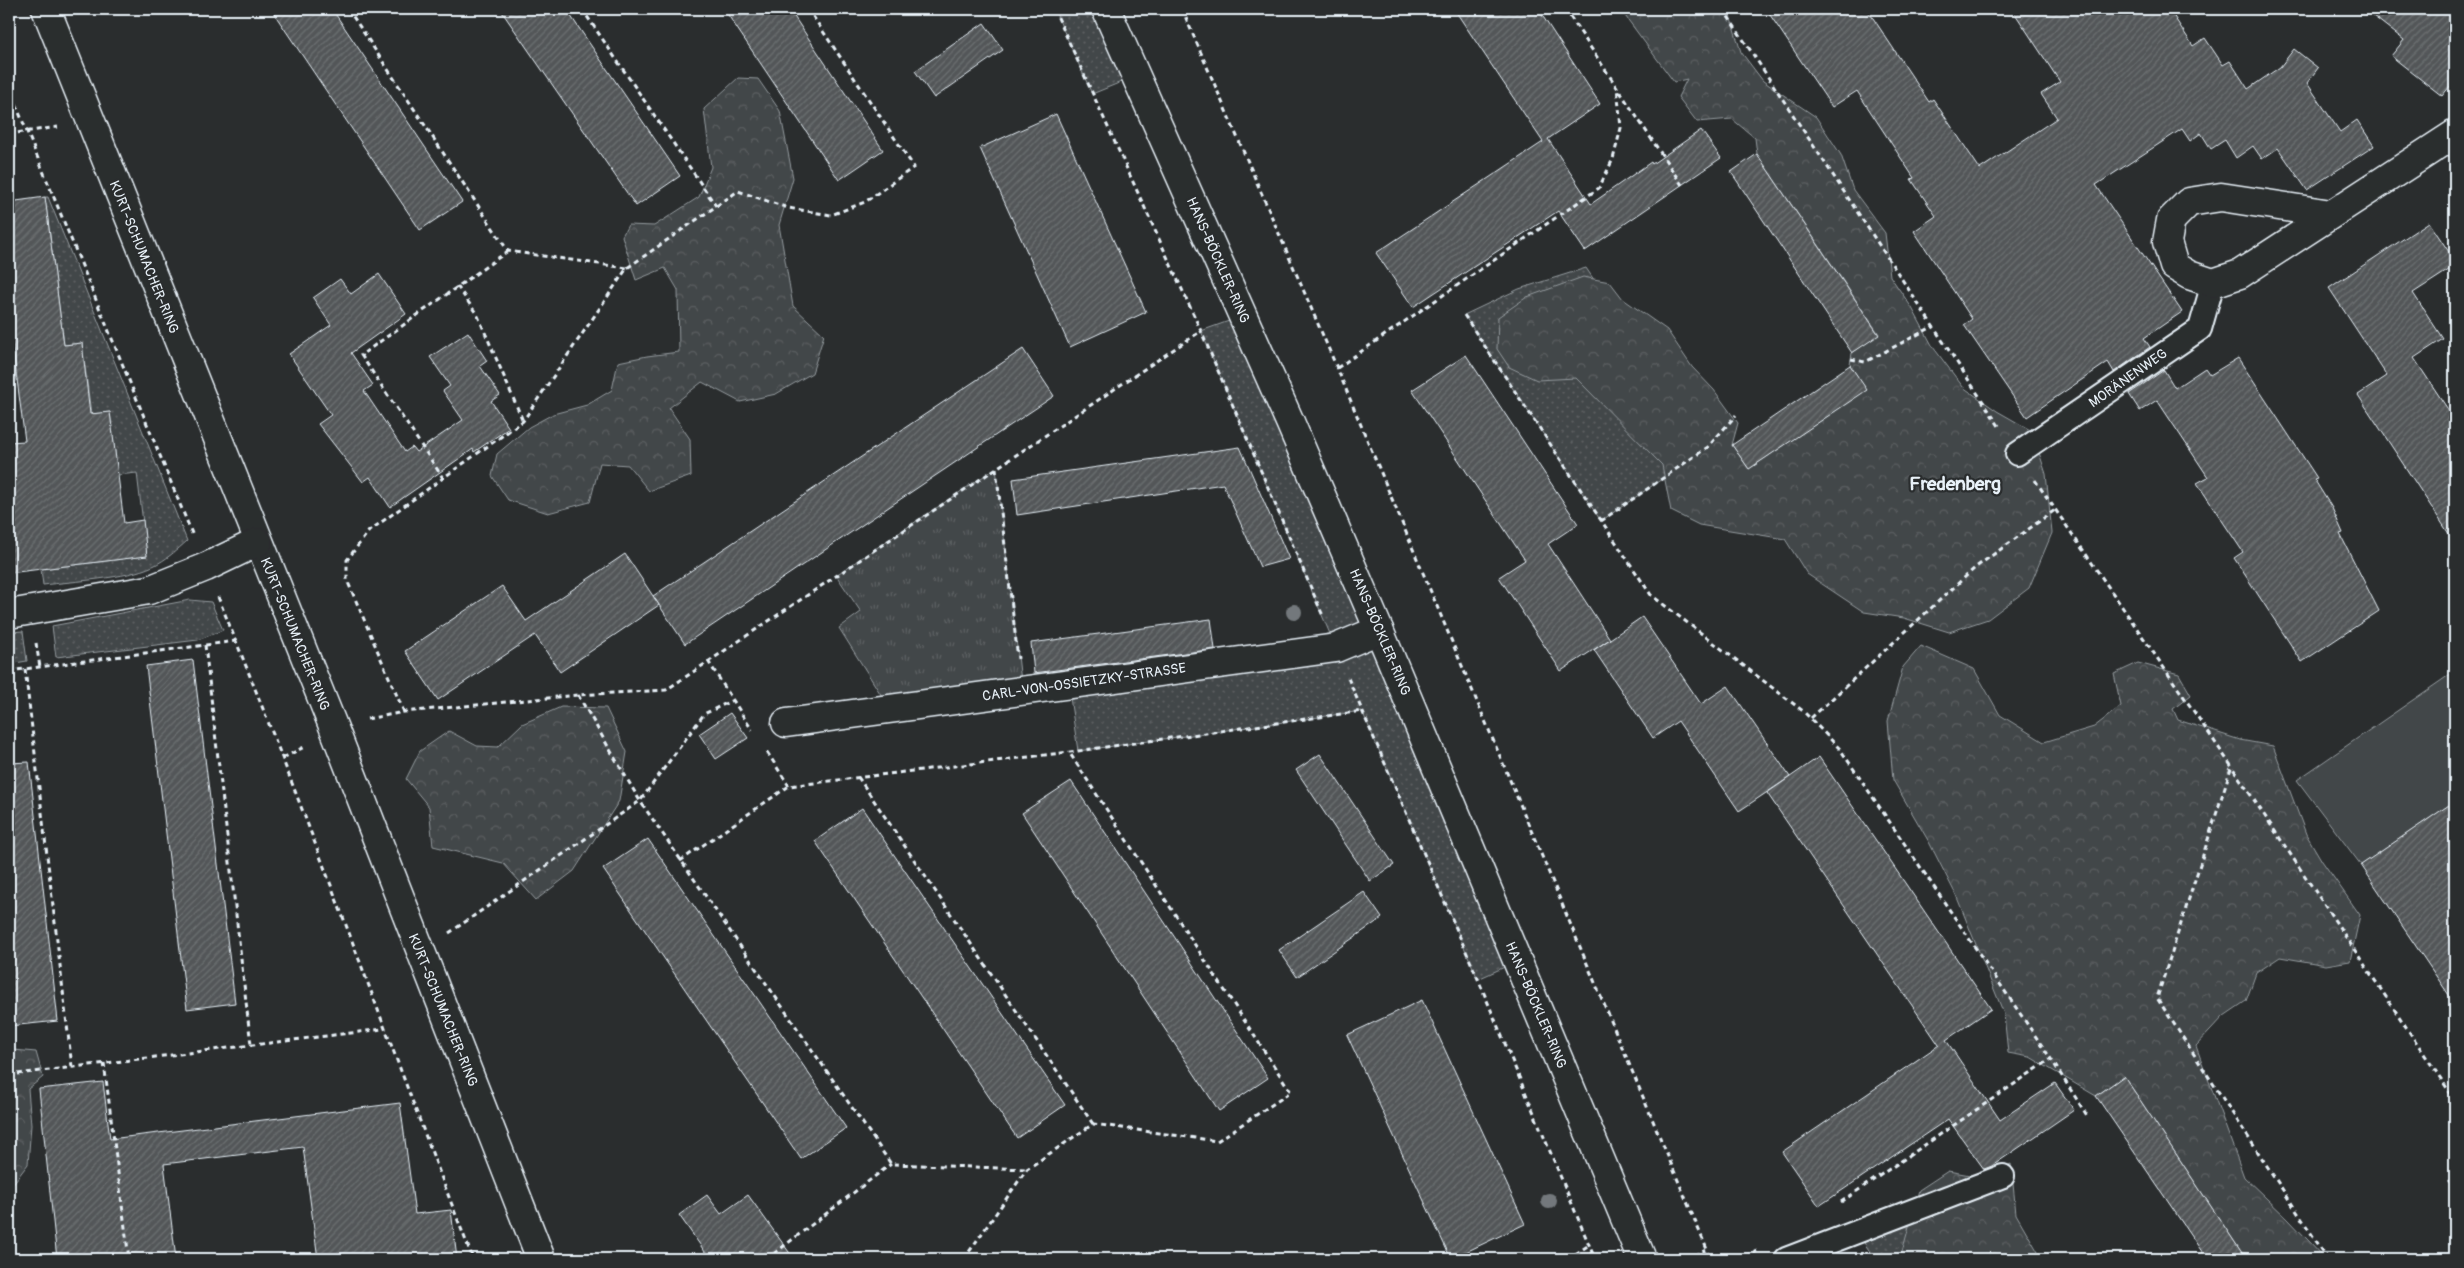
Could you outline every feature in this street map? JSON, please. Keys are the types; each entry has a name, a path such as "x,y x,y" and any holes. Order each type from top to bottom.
{"street":[{"name":"KURT-SCHUMACHER-RING","path":"46,9 334,732 541,1259"},
{"name":"HANS-BÖCKLER-RING","path":"1106,9 1286,413 1379,630 1642,1259"},
{"path":"2331,214 2221,197 2189,202 2171,220 2167,242 2174,266 2189,275 2213,283 2240,274 2455,134"},
{"path":"9,614 149,590 206,567 258,542"},
{"name":"CARL-VON-OSSIETZKY-STRASSE","path":"786,723 1336,648 1379,630"}],"lane":[{"name":"MORÄNENWEG","path":"2017,454 2200,328 2213,283"},
{"path":"1786,1259 2003,1176"}],"path":[{"path":"348,9 508,251"},
{"path":"582,9 716,206"},
{"path":"404,712 347,580 347,560 369,531 523,421 627,268 738,191 788,208 831,215 865,202 914,167 808,9"},
{"path":"1054,9 1201,331 1482,988 1595,1259"},
{"path":"1182,9 1338,368 1711,1259"},
{"path":"1565,9 1682,185"},
{"path":"1723,9 2017,454 2232,767 2455,1100"},
{"path":"1338,368 1599,188 1613,159 1621,128 1617,87"},
{"path":"9,88 283,758 384,1029 473,1259"},
{"path":"9,134 90,122"},
{"path":"444,478 361,355 508,251 627,268"},
{"path":"457,286 478,316 523,421"},
{"path":"1464,314 1651,595 1811,718 1840,749 2088,1117"},
{"path":"1851,359 1865,362 1934,326"},
{"path":"283,758 334,732 376,716 578,695 666,690 1201,331"},
{"path":"1601,521 1708,448 1736,415"},
{"path":"996,468 1022,690"},
{"path":"1811,718 1976,567 2055,510"},
{"path":"9,671 236,641"},
{"path":"205,645 251,1045"},
{"path":"708,661 753,731"},
{"path":"25,669 72,1068"},
{"path":"578,695 640,801 680,861 891,1164"},
{"path":"420,953 640,801 704,714 732,700"},
{"path":"680,861 789,786 1069,752 1362,711"},
{"path":"764,747 789,786"},
{"path":"964,1259 1027,1169 1093,1124 1217,1141 1290,1092 1069,752"},
{"path":"2232,767 2157,998 2328,1259"},
{"path":"858,777 1093,1124"},
{"path":"9,1076 384,1029"},
{"path":"1856,1231 1837,1205 2050,1058"},
{"path":"104,1063 129,1259"},
{"path":"767,1259 891,1164 1027,1169"},
{"path":"2448,1182 2455,1178"},
{"path":"1568,1259 1589,1245"},
{"path":"1686,1259 1706,1250"}],"green space":[{"path":"1054,9 1106,9 1136,76 1092,94"},
{"path":"1620,9 1728,9 1741,52 1763,81 1816,117 1841,155 1853,190 1885,233 1890,276 1912,308 1933,347 1963,387 1997,411 2032,431 2046,474 2052,533 2029,588 1988,619 1949,632 1904,618 1864,612 1807,574 1785,539 1699,525 1671,511 1662,465 1576,378 1537,380 1509,367 1497,349 1498,317 1527,297 1583,277 1610,282 1623,299 1667,330 1692,367 1714,390 1738,423 1732,445 1749,469 1866,390 1850,365 1852,353 1879,334 1757,154 1755,138 1732,119 1697,122 1678,97 1687,79 1674,82"},
{"path":"738,78 758,79 780,111 793,178 779,225 793,306 824,335 812,373 776,394 740,402 702,382 669,408 690,439 691,476 649,491 628,465 600,463 590,502 548,513 508,500 492,476 497,454 529,427 553,414 587,405 612,390 618,362 679,352 678,290 665,268 636,280 622,236 628,225 654,226 699,197 711,167 704,109"},
{"path":"45,197 48,197 187,541 162,561 142,570 114,577 43,585 41,569 147,556 137,473 118,475 110,412 91,414 82,343 64,345"},
{"path":"1586,268 1707,448 1601,521 1464,315 1519,289"},
{"path":"1243,316 1518,961 1478,979 1362,711 1078,751 1068,684 1336,648 1201,331"},
{"path":"996,468 1022,690 890,709 839,628 861,612 836,575"},
{"path":"190,600 211,602 223,630 198,640 56,657 52,626"},
{"path":"23,631 27,661 9,664 9,632"},
{"path":"1921,646 1974,669 2000,715 2044,742 2094,727 2121,706 2114,674 2138,663 2179,674 2191,695 2173,709 2178,720 2240,740 2273,746 2306,834 2322,861 2360,915 2350,961 2326,965 2280,957 2256,973 2246,1001 2224,1016 2196,1046 2244,1177 2326,1259 2246,1259 2124,1076 2096,1096 2030,1057 2008,1053 2004,1014 1956,895 1929,842 1893,780 1888,721 1903,667"},
{"path":"2455,671 2455,801 2361,865 2297,780"},
{"path":"561,707 606,708 627,752 619,801 574,871 536,900 503,863 433,846 429,807 406,779 420,751 449,731 477,746 498,747 522,724"},
{"path":"9,1045 13,1050 36,1052 43,1077 28,1089 31,1125 28,1164 9,1189"},
{"path":"2011,1164 2016,1214 2042,1259 1900,1259 1919,1190 1948,1171 1981,1177"},
{"path":"1949,1198 1990,1259 1875,1259 1856,1231"}],"building":[{"path":"271,9 332,9 462,202 420,230"},
{"path":"500,9 566,9 680,176 636,206"},
{"path":"724,9 789,9 883,150 839,180"},
{"path":"1454,9 1538,9 1600,104 1548,139 1591,204 1701,130 1721,158 1585,251 1558,211 1413,307 1376,253 1543,142"},
{"path":"1766,9 1867,9 1929,102 1933,99 1980,169 2057,118 2041,94 2060,82 2012,9 2169,9 2193,46 2205,38 2223,65 2230,61 2248,89 2280,67 2294,49 2318,68 2307,83 2340,132 2357,120 2374,146 2307,190 2278,148 2262,159 2253,146 2236,158 2225,140 2211,149 2201,133 2190,141 2182,129 2096,185 2182,312 2144,338 2150,347 2114,372 2108,362 2027,417 1964,325 1972,319 1914,231 1936,216 1911,179 1914,178 1857,91 1832,107"},
{"path":"2364,9 2455,9 2455,80 2442,96 2391,56 2404,40"},
{"path":"984,23 1003,50 934,98 915,71"},
{"path":"1056,114 1146,312 1070,347 980,148"},
{"path":"1757,154 1879,335 1852,353 1731,172"},
{"path":"45,197 64,345 82,343 90,414 110,412 124,523 143,520 147,556 9,573 9,442 25,441 9,318 9,202"},
{"path":"2429,222 2455,261 2455,266 2413,293 2443,339 2414,358 2455,420 2455,543 2358,395 2387,376 2329,288"},
{"path":"379,274 406,314 351,353 373,385 364,391 405,452 412,447 416,452 463,420 443,391 450,386 430,357 468,332 487,361 480,366 500,395 491,401 509,428 474,452 473,449 390,507 370,477 363,482 318,424 331,415 289,354 331,325 313,298 340,279 351,294"},
{"path":"1023,349 1054,396 685,644 653,596"},
{"path":"1466,355 1578,524 1548,544 1610,639 1561,671 1499,577 1525,560 1412,390"},
{"path":"2238,358 2317,478 2314,479 2332,508 2343,533 2340,534 2379,611 2302,662 2234,558 2243,552 2197,483 2208,477 2157,400 2140,411 2129,394 2164,370 2175,388 2205,368 2210,375"},
{"path":"1850,365 1867,390 1749,469 1732,445"},
{"path":"1240,447 1289,559 1260,567 1223,484 1017,515 1013,479"},
{"path":"625,554 659,605 560,672 535,635 438,700 405,651 502,586 526,621"},
{"path":"1642,617 1701,704 1728,686 1790,777 1739,811 1678,721 1653,738 1594,650"},
{"path":"1211,619 1215,649 1034,673 1031,643"},
{"path":"193,660 235,1003 187,1009 146,666"},
{"path":"730,713 748,738 716,759 699,734"},
{"path":"1320,754 1394,865 1370,881 1296,770"},
{"path":"1819,757 1991,1009 1946,1040 2000,1120 2055,1083 2074,1110 1992,1166 1984,1169 1948,1119 1819,1206 1782,1152 1939,1045 1767,793"},
{"path":"29,762 58,1021 9,1026 9,763"},
{"path":"1071,781 1268,1078 1219,1111 1022,813"},
{"path":"2455,801 2455,1004 2361,865"},
{"path":"862,808 1065,1105 1017,1138 815,841"},
{"path":"648,839 846,1128 801,1159 603,869"},
{"path":"1364,892 1382,918 1297,977 1279,950"},
{"path":"1422,1000 1525,1224 1451,1259 1347,1035"},
{"path":"2124,1076 2246,1259 2207,1259 2096,1096"},
{"path":"103,1082 110,1139 400,1103 415,1214 451,1210 457,1259 318,1259 303,1147 164,1164 176,1259 57,1259 39,1089"},
{"path":"707,1195 721,1214 748,1195 794,1259 710,1259 679,1215"}],"district":[{"name":"Fredenberg","path":"1955,484"}]}
